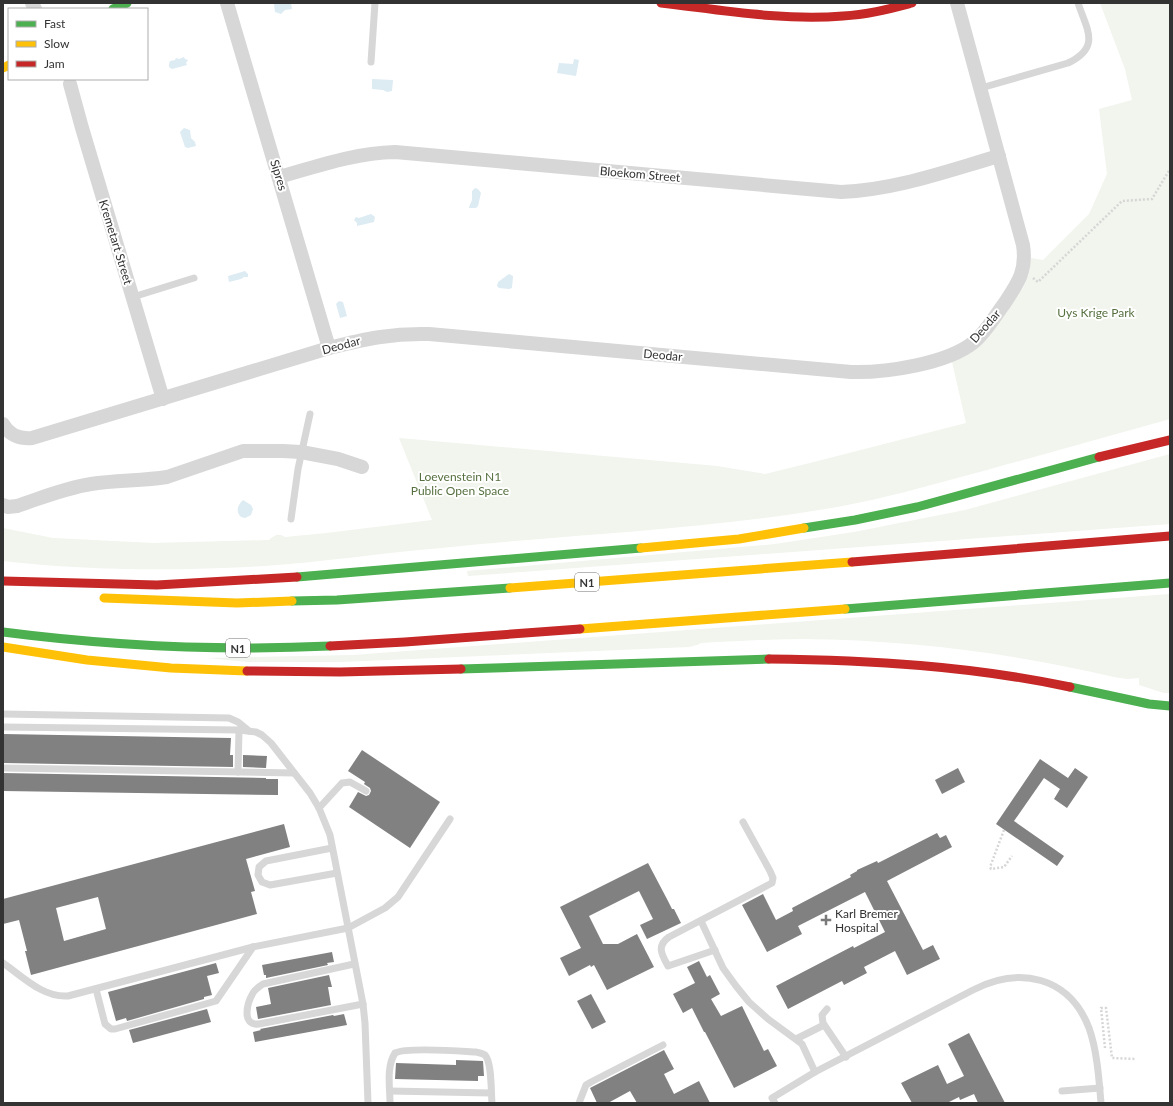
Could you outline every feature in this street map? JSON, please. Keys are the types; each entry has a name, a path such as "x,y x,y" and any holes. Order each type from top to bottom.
{"main road":[{"path":"115,8 127,3"},
{"path":"661,3 816,17 835,17 861,14 912,3"},
{"path":"3,581 157,585 200,583 324,575 522,559 739,539 855,520 917,507 1077,463 1170,440"},
{"name":"N1","path":"97,598 237,603 337,600 759,570 1170,536"},
{"name":"N1","path":"3,632 46,638 134,644 238,648 344,645 738,618 1170,583"},
{"path":"3,589 19,591"},
{"path":"3,647 62,657 152,666 240,671 372,672 731,659 832,660 949,669 1016,677 1149,704 1170,706"},
{"path":"1149,704 1166,715"}],"street":[{"name":"Sipres","path":"226,3 329,348"},
{"name":"Deodar","path":"3,424 13,434 25,438 32,438 329,348 378,336 416,334 851,372 886,371 946,357 960,351 974,342 989,325 1017,285 1023,270 1025,258 1023,245 957,3"},
{"name":"Kremetart Street","path":"70,84 163,399"},
{"name":"Bloekom Street","path":"279,177 353,156 375,152 395,152 841,192 879,188 905,183 999,156"},
{"path":"3,505 8,507 17,506 75,487 90,484 167,477 242,451 301,452 338,459 362,467"}],"lane":[{"path":"371,62 375,3"},
{"path":"981,88 1068,63 1084,53 1090,41 1078,3"},
{"path":"133,297 194,278"},
{"path":"291,519 301,452 310,414"},
{"path":"3,714 229,718 238,722 249,731"},
{"path":"3,727 239,730 256,732 267,739 310,793 320,808 328,829 363,1004 368,1103"},
{"path":"238,772 239,730"},
{"path":"3,768 294,773"},
{"path":"320,808 342,783 350,782 366,791"},
{"path":"3,963 43,991 55,996 68,996 253,946 348,928 385,908 398,897 450,819"},
{"path":"715,950 668,966 663,955 662,947 665,940 770,885 773,878 744,822"},
{"path":"332,848 266,861 259,867 258,875 262,882 270,885 337,873"},
{"path":"701,921 723,968 736,986 749,1002 768,1019 802,1044 815,1072"},
{"path":"96,989 105,1024 111,1029 115,1029 216,1001 253,946"},
{"path":"354,964 262,984 253,992 249,1001 247,1016 250,1022 256,1025 363,1004"},
{"path":"775,1103 772,1098 815,1072 983,984 1006,978 1018,977 1042,980 1053,984 1067,995 1078,1008 1088,1027 1094,1048 1101,1103"},
{"path":"827,1009 822,1018 824,1025 846,1057"},
{"path":"796,1040 824,1025"},
{"path":"578,1103 586,1085 590,1082 663,1045"},
{"path":"390,1103 390,1068 392,1057 395,1053 404,1051 426,1050 476,1052 482,1054 488,1060 492,1103"},
{"path":"1062,1091 1100,1088"},
{"path":"390,1091 491,1093"}],"path":[{"path":"1023,270 1038,282 1122,202 1152,198 1170,168"},
{"path":"1004,830 990,868 1004,868 1012,856"},
{"path":"1096,1059 1106,1057 1101,1008 1106,1008 1112,1058 1136,1059"}],"green space":[{"path":"1100,3 1170,3 1170,419 912,490 837,507 788,515 639,531 491,543 264,566 199,569 134,569 68,567 3,561 3,528 53,538 153,543 269,540 278,535 285,537 327,533 432,520 399,438 717,466 765,474 966,423 952,362 990,335 1023,288 1029,274 1031,258 1043,260 1089,214 1107,174 1099,109 1132,100 1125,69"},
{"path":"1170,454 1170,524 468,576 467,571 775,544 854,532 965,510"},
{"path":"1170,594 1170,693 1164,693 1139,685 1139,678 1127,679 1114,677 1037,661 960,649 843,640 753,640 701,643 689,647 340,662 248,662 207,658 353,655"}],"shaded area":[{"path":"291,3 292,9 285,10 281,14 275,12 274,4"},
{"path":"184,57 188,60 186,63 187,65 172,69 169,67 170,61 175,60 176,58 179,59"},
{"path":"574,59 579,60 576,76 557,73 559,63 573,64"},
{"path":"372,79 393,80 392,91 387,92 372,89"},
{"path":"184,128 190,130 191,138 195,142 196,146 188,148 185,147 180,132"},
{"path":"475,188 481,193 478,206 476,208 469,208 472,200 472,191"},
{"path":"371,214 375,217 374,222 357,226 357,223 354,220 356,217 359,218"},
{"path":"245,271 248,274 248,277 229,282 228,276"},
{"path":"509,274 513,276 512,288 499,288 497,286 498,282"},
{"path":"339,301 343,302 347,316 340,318 336,304"},
{"path":"243,500 251,505 253,509 251,515 245,518 241,517 238,513 239,506"}],"building":[{"path":"3,734 231,738 230,755 233,755 233,767 3,763"},
{"path":"362,750 440,802 410,848 349,807 358,792 366,796 369,795 371,791 370,788 364,784 365,782 348,771"},
{"path":"243,755 267,756 266,768 243,767"},
{"path":"1040,759 1068,778 1075,768 1088,777 1067,808 1054,799 1060,789 1044,778 1014,821 1064,856 1057,866 996,824"},
{"path":"958,768 965,782 942,794 935,780"},
{"path":"3,773 266,778 278,779 278,795 3,791"},
{"path":"284,824 290,847 246,859 255,891 251,892 257,914 31,975 25,951 27,951 19,920 3,924 3,899","holes":["98,897 106,929 64,941 56,908"]},
{"path":"937,833 940,838 946,835 952,847 887,881 923,950 933,945 940,959 907,975 895,951 864,967 867,973 844,985 842,981 788,1009 776,986 853,946 854,948 885,932 865,892 798,926 802,934 767,952 742,905 763,894 776,920 793,911 792,908 851,877 850,875 857,870 877,861 878,863"},
{"path":"648,863 681,923 647,939 640,925 653,919 639,891 589,916 603,944 618,944 637,934 654,967 607,990 594,965 591,967 590,965 569,976 560,958 581,948 560,907"},
{"path":"332,952 334,962 327,963 328,965 266,978 266,975 264,975 262,965"},
{"path":"699,961 707,977 710,975 720,994 711,999 721,1016 742,1006 764,1051 768,1049 777,1066 734,1088 692,1008 683,1013 673,994 695,983 687,967"},
{"path":"216,963 219,973 207,976 212,995 204,997 204,999 127,1021 126,1018 116,1021 108,992"},
{"path":"329,975 332,987 328,987 331,1005 258,1019 256,1007 271,1004 268,988"},
{"path":"591,994 606,1022 592,1029 577,1001"},
{"path":"207,1009 211,1022 133,1043 129,1030"},
{"path":"344,1014 347,1025 255,1042 253,1032 261,1030 260,1029"},
{"path":"969,1033 1005,1103 978,1103 974,1094 960,1100 959,1097 947,1103 912,1103 901,1083 938,1065 947,1084 964,1076 948,1044"},
{"path":"664,1050 674,1069 664,1074 674,1094 699,1081 710,1103 637,1103 630,1091 608,1103 597,1103 590,1088"},
{"path":"456,1060 483,1061 484,1076 478,1076 478,1081 395,1079 396,1063 456,1065"}],"traffic: fast":[{"path":"115,8 127,3"},
{"path":"804,528 855,520 917,507 1099,457"},
{"path":"297,577 641,548"},
{"path":"845,609 1170,583"},
{"path":"292,601 337,600 510,588"},
{"path":"3,632 84,641 166,646 248,648 330,646"},
{"path":"461,669 769,659"},
{"path":"1070,687 1149,704 1170,706"}],"traffic: slow":[{"path":"3,68 8,66"},
{"path":"641,548 739,539 804,528"},
{"path":"510,588 852,562"},
{"path":"104,598 237,603 292,601"},
{"path":"580,629 845,609"},
{"path":"3,647 87,660 171,668 247,671"}],"traffic: jam":[{"path":"661,3 752,14 798,17 861,14 912,3"},
{"path":"1099,457 1170,440"},
{"path":"852,562 1170,536"},
{"path":"3,581 157,585 297,577"},
{"path":"330,646 580,629"},
{"path":"769,659 883,663 958,669 1070,687"},
{"path":"247,671 340,672 461,669"}],"place":[{"name":"Karl Bremer Hospital","path":"826,920"}],"park label":[{"name":"Uys Krige Park","path":"1096,312"},
{"name":"Loevenstein N1 Public Open Space","path":"460,483"}]}
